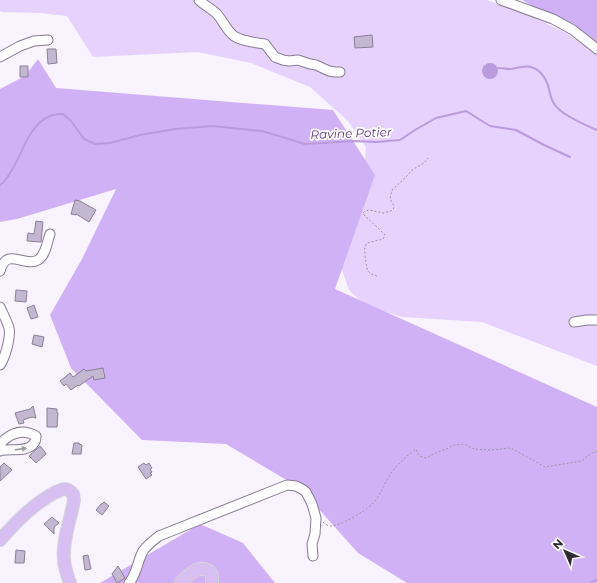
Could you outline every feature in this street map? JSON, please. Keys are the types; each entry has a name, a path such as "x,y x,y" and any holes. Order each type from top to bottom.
{"main road":[{"path":"0,540 25,514 47,497 65,489 70,491 73,494 74,500 63,557 70,583"},
{"path":"180,583 198,569 204,569 210,572 213,577 212,583"}],"street":[{"path":"200,0 204,6 215,12 236,38 265,44 275,56 282,60 298,60 316,65 329,71 340,72"},
{"path":"501,0 553,19 573,30 597,49"},
{"path":"0,57 20,46 34,41 48,40"},
{"path":"0,271 2,264 6,260 15,259 32,262 37,260 45,251 50,234"},
{"path":"0,307 9,327 10,333 4,357 0,365"},
{"path":"574,322 597,320"},
{"path":"0,444 11,434 28,433 36,436 34,443 26,449 8,449 0,451"},
{"path":"129,583 133,579 143,551 159,536 287,485 296,486 306,492 312,504 316,518 315,534 312,544 314,556"}],"path":[{"path":"377,276 368,271 365,245 367,243 383,239 385,235 364,216 364,213 368,210 383,213 391,211 394,208 390,199 392,190 406,178 412,170 424,163 428,158"},
{"path":"316,518 331,526 342,523 364,511 373,504 398,464 416,449 421,457 426,458 454,445 464,444 474,449 490,450 511,448 545,467 582,462 590,454 597,451"}],"shaded area":[{"path":"0,0 487,0 535,18 566,33 597,54 597,366 482,322 402,317 365,305 349,290 341,267 364,175 366,147 348,121 310,87 251,63 198,52 93,57 67,16 41,13 2,12 0,11"},
{"path":"522,0 597,0 597,43"},
{"path":"38,59 56,88 333,110 375,175 335,289 597,407 597,583 407,583 358,553 300,488 226,444 142,440 71,368 50,315 82,259 116,189 17,219 0,222 0,89 25,76"},
{"path":"490,63 496,65 498,71 496,77 490,79 484,77 482,71 484,65"},
{"path":"200,524 243,543 275,583 100,583"}],"building":[{"path":"372,35 373,47 355,48 354,37"},
{"path":"47,49 56,49 57,63 48,64"},
{"path":"20,66 28,66 28,77 20,77"},
{"path":"75,200 80,201 96,210 89,222 76,214 71,214"},
{"path":"36,221 43,222 41,242 27,241 28,233 34,234"},
{"path":"16,290 27,291 26,302 15,301"},
{"path":"34,305 38,317 31,319 27,308"},
{"path":"34,335 44,337 42,347 32,344"},
{"path":"103,368 105,378 94,380 93,376 71,390 66,384 64,386 60,381 70,373 73,377 84,369 86,371"},
{"path":"33,406 36,418 32,417 23,420 24,423 19,424 15,413 30,409"},
{"path":"47,408 57,409 57,427 47,427"},
{"path":"74,443 79,443 82,445 81,454 72,454"},
{"path":"40,446 46,454 36,463 29,456"},
{"path":"4,463 12,470 0,481 0,467"},
{"path":"144,463 146,465 149,463 152,468 150,469 152,472 150,473 152,475 146,479 138,467"},
{"path":"104,502 109,506 102,515 96,510"},
{"path":"52,517 59,523 54,527 54,534 44,524"},
{"path":"16,550 25,551 24,563 15,563"},
{"path":"88,555 91,569 85,570 83,556"},
{"path":"118,566 125,578 117,583 112,574"}],"waterway":[{"path":"498,68 510,69 527,66 535,68 544,77 552,100 558,109 574,119 597,130"},
{"name":"Ravine Potier","path":"0,185 8,177 36,126 42,120 58,114 63,114 71,121 84,139 95,144 110,143 140,135 175,129 212,126 262,131 305,144 400,140 436,118 466,111 490,126 516,130 570,157"},
{"path":"590,583 597,579"}]}
